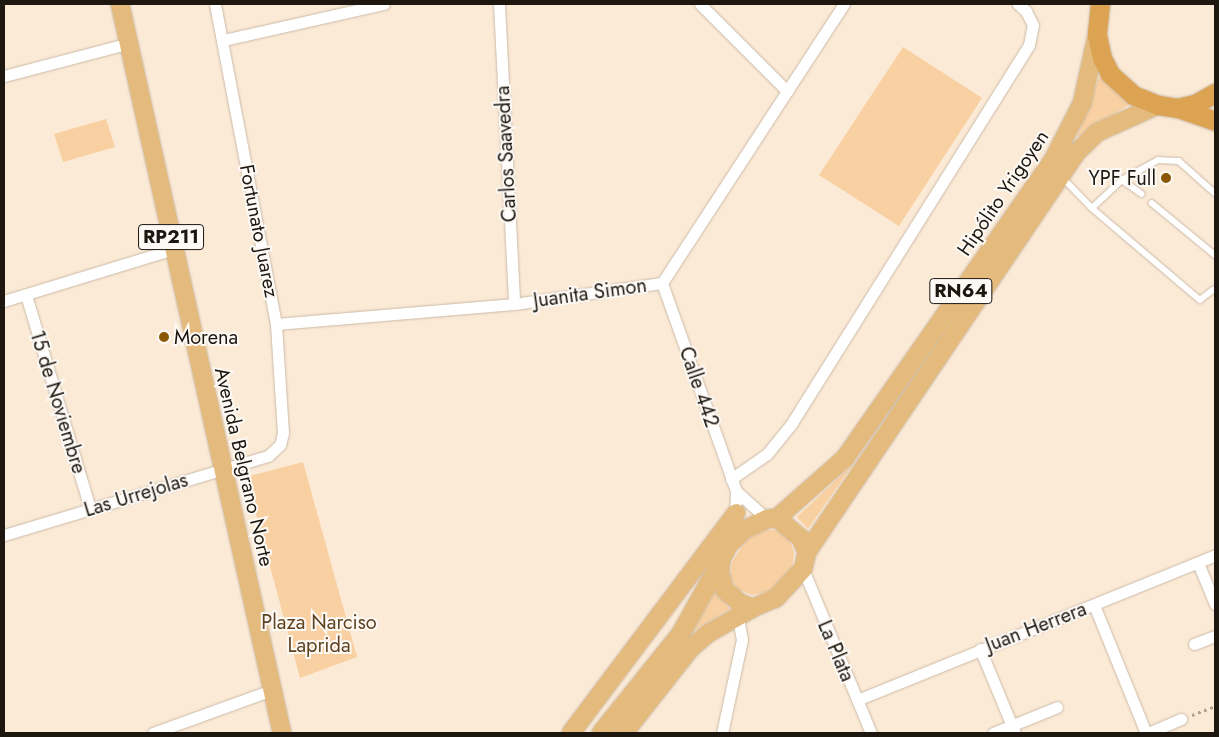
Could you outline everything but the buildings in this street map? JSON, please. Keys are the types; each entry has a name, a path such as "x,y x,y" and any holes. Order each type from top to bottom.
{"highway":[{"name":"RN64","path":"1100,4 1097,35 1102,58 1119,85 1133,95 1158,105 1177,108 1195,104 1215,93"},
{"path":"1177,108 1215,121"}],"main road":[{"name":"Avenida Belgrano Norte","path":"120,4 282,733"},
{"name":"Hipólito Yrigoyen","path":"772,518 845,458 1054,158 1082,103 1097,35"},
{"name":"Hipólito Yrigoyen","path":"806,552 1085,143 1098,132 1158,105"},
{"path":"571,733 736,514"},
{"path":"772,518 791,527 806,552"},
{"name":"RN64","path":"725,553 744,530 772,518"},
{"name":"RN64","path":"803,569 806,552"},
{"path":"725,553 722,583 730,596 746,612"},
{"path":"601,733 618,709 681,632 725,553"},
{"path":"624,733 690,649 746,612 776,598 803,569"},
{"path":"593,733 618,709"},
{"path":"628,733 640,712"}],"street":[{"name":"Fortunato Juarez","path":"215,4 224,40 276,324 283,433 280,445 268,456"},
{"path":"224,40 384,4"},
{"name":"Carlos Saavedra","path":"499,4 514,304"},
{"path":"700,4 787,91"},
{"name":"Juanita Simon","path":"276,324 514,304 662,283 844,4"},
{"path":"731,479 767,454 790,426 1029,45 1033,25 1026,11 1018,4"},
{"path":"4,76 130,43"},
{"path":"4,301 174,249"},
{"name":"Calle 442","path":"662,283 736,491 736,514 725,553"},
{"name":"15 de Noviembre","path":"26,295 90,509"},
{"name":"Las Urrejolas","path":"4,535 268,456"},
{"name":"Calle 442","path":"736,491 772,518"},
{"name":"Juan Herrera","path":"857,700 1215,555"},
{"path":"1198,563 1215,604"},
{"name":"La Plata","path":"803,569 872,733"},
{"path":"1094,605 1147,733 1181,719"},
{"path":"722,733 742,640 746,612"},
{"path":"1194,644 1215,636"},
{"path":"980,650 1013,729"},
{"path":"153,733 272,690"},
{"path":"993,733 1013,729 1057,707"}],"lane":[{"path":"1092,208 1122,180 1158,160 1179,161 1215,193"},
{"path":"1061,176 1092,208 1200,300 1213,290"},
{"path":"1122,180 1142,194"},
{"path":"1152,203 1215,255"}],"path":[{"path":"1181,719 1215,706"}],"green space":[{"path":"903,47 982,98 899,226 819,175"},
{"path":"1100,74 1132,103 1077,137"},
{"path":"106,119 115,147 63,162 54,134"},
{"name":"Plaza Narciso Laprida","path":"303,462 357,657 300,678 246,477"},
{"path":"854,463 808,529 797,517"},
{"path":"765,529 779,531 789,539 794,552 793,564 789,574 776,590 752,595 737,589 730,576 732,562 746,540"},
{"path":"714,589 730,609 699,627 682,643"}],"place":[{"name":"YPF Full","path":"1166,178"},
{"name":"Morena","path":"164,337"}]}
